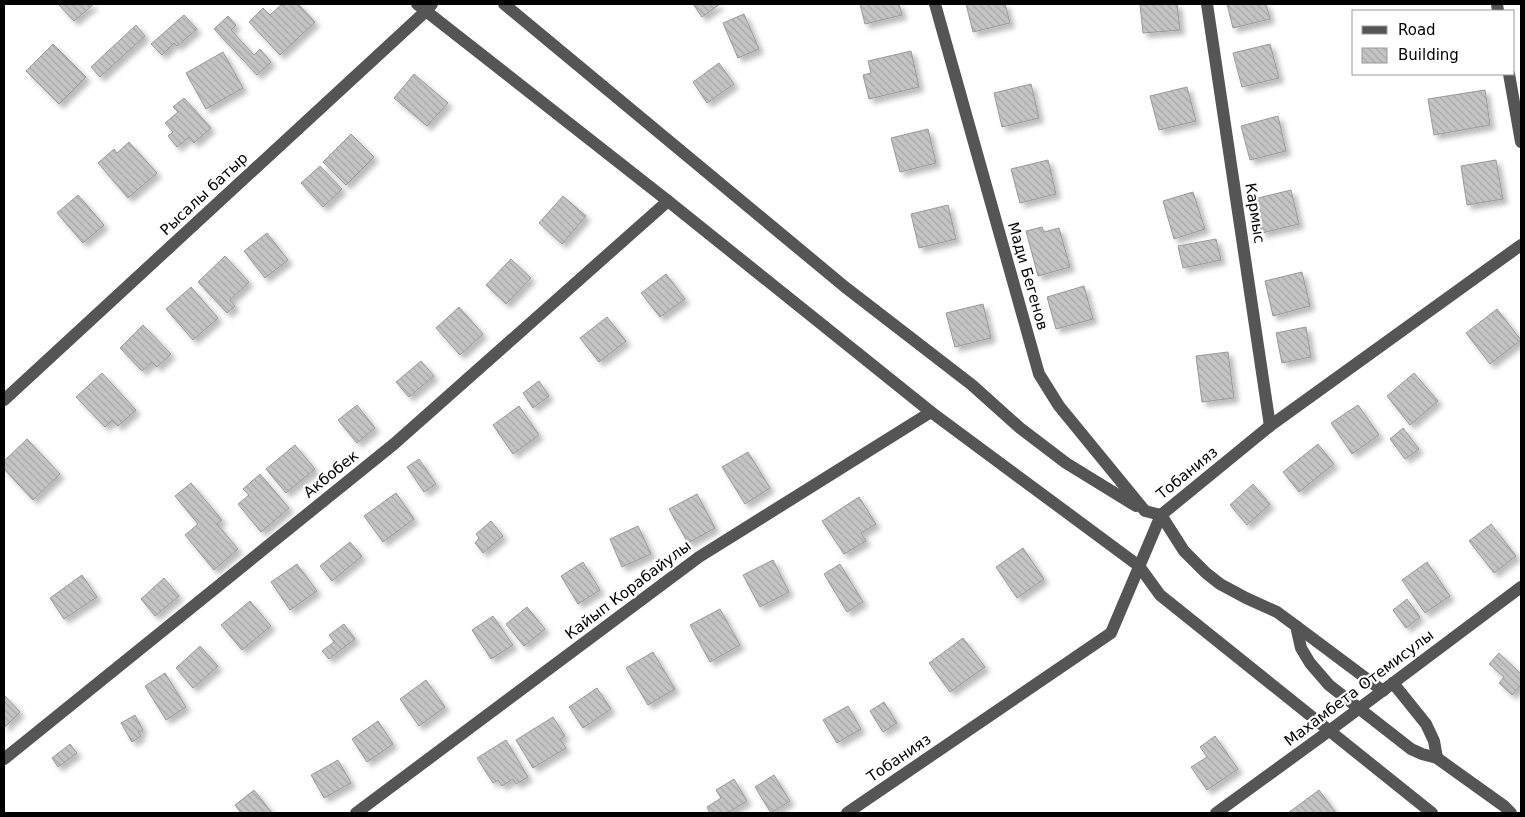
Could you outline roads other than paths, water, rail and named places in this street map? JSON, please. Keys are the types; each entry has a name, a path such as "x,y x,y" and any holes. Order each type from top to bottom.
{"street":[{"path":"504,4 845,287 972,385 1020,428 1066,464 1145,511 1161,515 1184,552 1220,584 1277,612 1388,687 1426,724 1434,741 1436,758"},
{"name":"Мади Бегенов","path":"935,4 1039,374 1059,406 1145,511"},
{"name":"Кармыс","path":"1207,4 1270,426"},
{"path":"425,6 931,412 1139,566 1160,595 1432,813"},
{"name":"Рысалы батыр","path":"4,400 425,6"},
{"path":"1509,75 1521,142"},
{"name":"Акбобек","path":"4,759 394,444 668,201"},
{"name":"Тобанияз","path":"847,813 1111,633 1161,515 1270,426 1521,245"},
{"name":"Кайып Корабайулы","path":"356,813 699,557 931,412"},
{"name":"Махамбета Отемисулы","path":"1216,813 1521,587"},
{"path":"1296,626 1301,648 1310,663 1329,685 1411,749 1436,758 1504,806 1510,813"}]}
